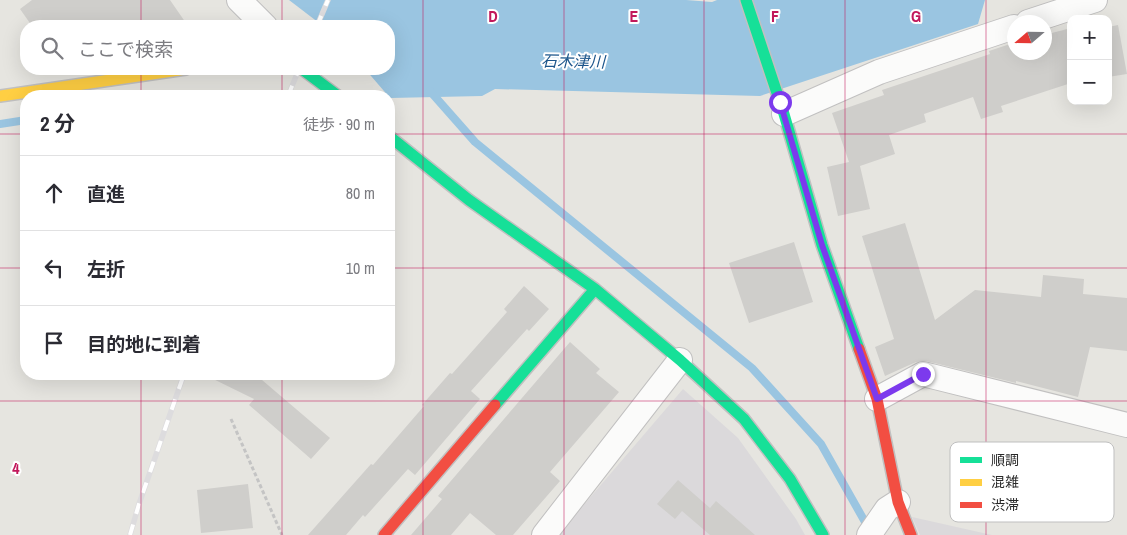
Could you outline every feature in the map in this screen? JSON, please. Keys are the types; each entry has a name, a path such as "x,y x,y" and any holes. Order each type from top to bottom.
{"street":[{"path":"239,0 259,20"},
{"path":"746,0 782,108 822,245 877,399 893,506 911,535"},
{"path":"1049,15 1095,0"},
{"path":"782,108 879,72 1007,29"},
{"path":"41,90 145,75"},
{"path":"310,75 330,90"},
{"path":"0,96 20,93"},
{"path":"395,141 468,200 595,289 680,360 744,419 790,479 823,535"},
{"path":"384,535 595,289"},
{"path":"544,535 680,360"},
{"path":"877,399 923,374 1127,425"},
{"path":"869,535 893,506"}],"path":[{"path":"231,419 282,535"}],"shaded area":[{"path":"683,389 738,438 796,519 805,535 558,535"},
{"path":"912,517 992,535 920,535"}],"water":[{"name":"石木津川","path":"289,0 686,0 712,2 717,0 985,0 978,24 760,96 495,89 482,96 395,98 395,90 383,90 370,75 395,75 395,20 315,20"}],"building":[{"path":"32,0 170,0 184,20 28,20 20,9"},
{"path":"1118,25 1127,74 1112,76 1112,60 1112,26"},
{"path":"1067,29 1067,84 1001,106 1003,112 981,119 973,97 924,114 926,122 889,135 895,154 860,166 870,209 838,216 827,167 849,162 832,113 884,95 882,90 990,54 989,51 1007,45 1007,60 1052,60 1052,33"},
{"path":"905,223 935,320 975,290 1041,297 1043,275 1084,279 1083,294 1127,298 1127,351 1090,347 1078,397 926,361 916,362 885,376 875,347 894,339 862,236"},
{"path":"794,242 813,302 749,323 729,263"},
{"path":"524,286 549,309 529,331 527,329 471,391 480,399 415,475 408,469 365,517 363,515 346,535 308,535 371,464 373,465 450,373 452,374 507,312 504,309"},
{"path":"570,342 600,369 596,373 619,392 550,472 560,481 513,535 496,535 470,513 451,535 411,535 442,499 438,496"},
{"path":"215,380 262,380 330,438 311,459 249,405 254,399"},
{"path":"678,480 710,508 716,501 755,535 710,535 682,511 675,519 657,504"},
{"path":"248,484 253,528 201,533 197,490"}],"waterway":[{"path":"430,91 475,142 752,368 821,444 869,529"},
{"path":"0,124 20,121"}],"railway":[{"path":"320,20 328,0"},
{"path":"290,90 297,75"},
{"path":"130,535 182,380"}],"traffic: fast":[{"path":"746,0 784,114 822,245 859,349"},
{"path":"310,75 330,90"},
{"path":"395,141 469,200 595,289 680,360 744,419 790,479 823,535"},
{"path":"495,405 595,289"}],"traffic: slow":[{"path":"41,90 145,75"},
{"path":"0,96 20,93"}],"traffic: jam":[{"path":"859,349 877,399 898,502 911,535"},
{"path":"384,535 495,405"}],"route":[{"path":"780,102 822,245 877,399 923,374"}]}
